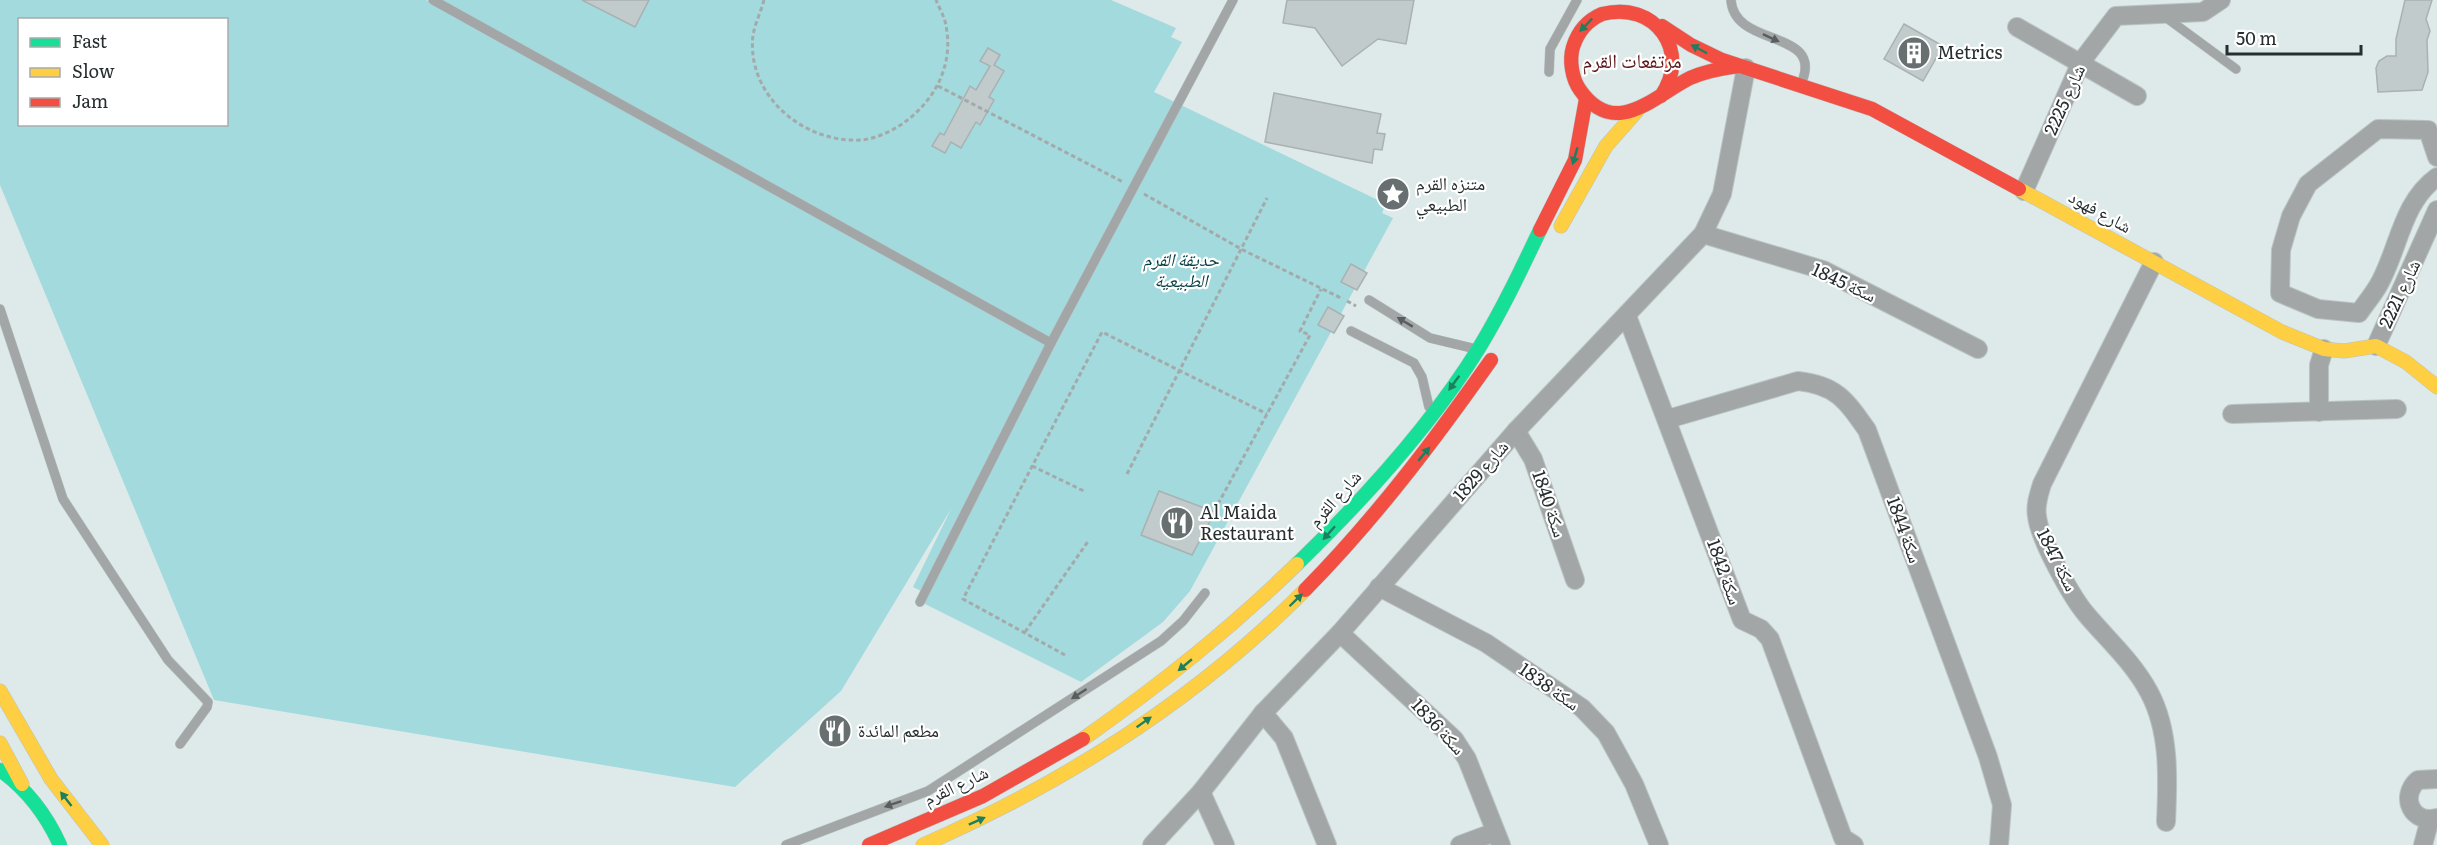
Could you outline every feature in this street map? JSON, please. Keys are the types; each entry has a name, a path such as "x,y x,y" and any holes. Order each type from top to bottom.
{"main road":[{"path":"1556,237 1606,146 1637,111 1661,96 1669,84 1674,68 1674,50 1656,17 1616,4 1585,23 1575,37 1570,53 1571,70 1576,86 1586,99 1610,112 1637,111"},
{"name":"شارع فهود","path":"1656,17 1707,53 1872,109 2282,332 2324,349 2344,351 2376,346"},
{"name":"شارع فهود","path":"1661,96 1706,72 1743,67"},
{"name":"شارع القرم","path":"869,845 982,796 1069,749 1168,679 1291,572 1366,491 1430,416 1478,349 1511,290 1575,160 1586,99"},
{"path":"2376,346 2406,362 2437,387"},
{"path":"923,845 991,815 1082,766 1184,695 1271,624 1344,550 1431,446 1485,370 1496,350"},
{"path":"0,691 51,779 102,845"},
{"path":"0,743 22,784 46,816 60,845"},
{"path":"0,770 22,784"}],"street":[{"name":"شارع 2225","path":"2024,191 2081,62 2116,16 2203,12 2221,0"},
{"path":"2017,27 2137,96"},
{"name":"1829 شارع","path":"1152,845 1201,792 1263,713 1340,633 1516,431 1703,234 1722,194 1743,67"},
{"path":"2437,157 2428,130 2378,129 2308,184 2291,216 2281,250 2280,293 2318,309 2359,313 2378,285 2411,206 2425,186 2437,177"},
{"name":"شارع 2221","path":"2376,346 2437,210"},
{"name":"1845 سكة","path":"1703,234 1823,270 1978,349"},
{"path":"2393,249 2416,259"},
{"name":"سكة 1847","path":"2154,262 2042,484 2037,516 2054,557 2084,612 2134,669 2157,711 2167,767 2166,822"},
{"name":"سكة 1842","path":"1627,316 1668,419 1742,620 1761,629 1770,639 1844,838 1854,845"},
{"path":"2319,412 2319,365 2324,349"},
{"name":"سكة 1844","path":"1668,419 1798,381 1818,383 1836,392 1851,407 1867,430 1988,757 2002,805 1999,845"},
{"path":"2232,414 2397,409"},
{"name":"سكة 1840","path":"1516,431 1533,459 1575,580"},
{"name":"1838 سكة","path":"1379,587 1486,644 1582,708 1606,733 1634,784 1659,845"},
{"name":"سكة 1836","path":"1340,633 1454,739 1467,759 1498,839"},
{"path":"1263,713 1284,738 1327,845"},
{"path":"2423,845 2433,818 2423,818 2412,810 2408,797 2410,790 2418,780 2437,779"},
{"path":"1201,792 1225,845"},
{"path":"1460,845 1498,839"}],"lane":[{"path":"433,0 1051,343"},
{"path":"920,602 1051,343 1233,0"},
{"path":"1549,72 1550,49 1577,0"},
{"path":"1731,0 1736,16 1745,25 1796,49 1804,56 1807,66 1800,85"},
{"path":"2162,14 2236,69"},
{"path":"1369,300 1430,338 1478,349"},
{"path":"0,309 63,499 168,660 208,702 207,707 180,744"},
{"path":"1351,331 1414,363 1422,377 1430,416"},
{"path":"786,845 928,791 1161,641 1183,621 1205,593"}],"path":[{"path":"764,0 753,35 757,69 766,93 785,116 816,135 860,140 888,133 921,111 938,87 946,59 946,26 936,0"},
{"path":"1127,474 1267,198"},
{"path":"1218,504 1310,335 1300,331 1321,289"},
{"path":"1065,656 963,599 1102,332 1266,414"},
{"path":"1032,466 1086,492"},
{"path":"1025,632 1089,540"}],"green space":[{"name":"حديقة القرم الطبيعية","path":"0,0 426,0 956,290 434,0 1111,0 1176,28 1171,37 1182,42 1154,92 1386,204 1382,213 1393,218 1190,591 1163,622 1081,682 919,601 923,592 913,587 951,509 841,691 735,787 214,700 0,185"}],"building":[{"path":"582,0 649,0 635,27"},
{"path":"1287,0 1414,0 1406,44 1378,39 1342,66 1315,28 1283,23"},
{"path":"2405,0 2432,0 2426,19 2430,31 2427,40 2428,72 2422,90 2378,92 2376,68 2379,61 2387,56 2396,56 2396,39"},
{"name":"Metrics","path":"1904,24 1943,46 1923,81 1884,59"},
{"path":"988,48 1000,55 994,65 1004,71 989,97 994,100 980,125 976,122 961,148 951,142 945,153 932,146 940,133 944,135 970,86 976,90 990,66 980,61"},
{"path":"1274,93 1381,114 1377,133 1385,134 1382,150 1374,149 1372,163 1265,142"},
{"path":"1351,264 1367,273 1357,290 1341,282"},
{"path":"1328,307 1344,316 1334,333 1318,325"},
{"name":"Al Maida Restaurant","path":"1159,491 1215,512 1192,555 1141,535"}],"traffic: fast":[{"path":"1297,564 1346,515 1440,405 1479,348 1540,230"},
{"path":"0,770 35,803 49,823 60,845"}],"traffic: slow":[{"path":"1561,226 1606,146 1637,111"},
{"path":"2019,189 2282,332 2324,349 2344,351 2376,346 2406,362 2437,387"},
{"path":"1083,739 1193,656 1297,564"},
{"path":"923,845 1027,794 1126,736 1219,668 1305,590"},
{"path":"0,691 51,779 102,845"},
{"path":"0,743 22,784"}],"traffic: jam":[{"path":"1661,96 1670,79 1672,63 1670,47 1663,33 1652,22 1638,15 1621,12 1602,14 1592,19 1578,36 1573,47 1571,63 1577,86 1593,105 1607,112 1621,113 1635,110 1649,103 1663,94 1676,86 1690,78 1714,70 1739,66"},
{"path":"1662,26 1691,45 1722,60 1872,109 2019,189"},
{"path":"1540,230 1575,160 1586,99"},
{"path":"1305,590 1356,536 1403,479 1491,360"},
{"path":"869,845 983,796 1083,739"}],"place":[{"name":"Metrics","path":"1914,53"},
{"name":"متنزه القرم الطبيعي","path":"1393,194"},
{"name":"Al Maida Restaurant","path":"1177,523"},
{"name":"مطعم المائدة","path":"835,731"}],"district":[{"name":"مرتفعات القرم","path":"1632,61"}]}
